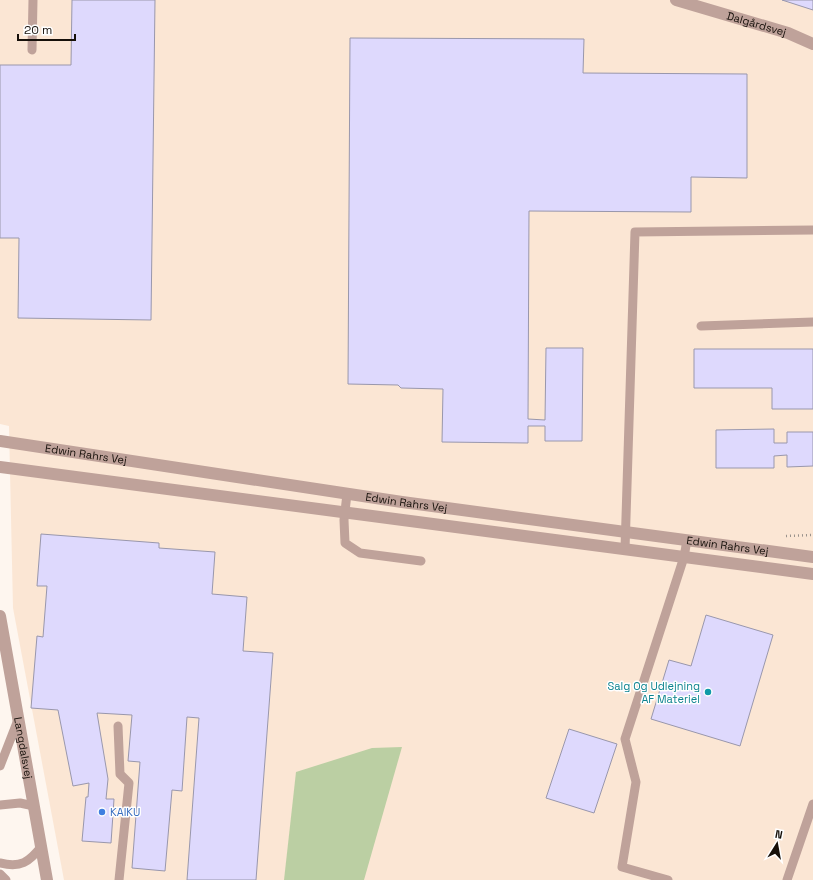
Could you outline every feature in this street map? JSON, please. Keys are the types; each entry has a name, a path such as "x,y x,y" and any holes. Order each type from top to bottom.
{"street":[{"name":"Dalgårdsvej","path":"676,0 706,4 788,33 813,44"},
{"name":"Edwin Rahrs Vej","path":"0,441 348,494 813,557"},
{"name":"Edwin Rahrs Vej","path":"0,467 813,574"},
{"name":"Langdalsvej","path":"0,616 47,880"}],"lane":[{"path":"32,50 33,0"},
{"path":"625,549 635,232 813,230"},
{"path":"701,326 813,322"},
{"path":"348,494 345,512 345,542 360,553 421,561"},
{"path":"668,880 622,867 636,782 625,739 684,557 687,540"},
{"path":"0,766 18,720"},
{"path":"118,726 120,774 129,783 119,880"},
{"path":"0,805 20,803 34,806"},
{"path":"787,880 813,804"},
{"path":"0,863 24,863 32,859 42,847"},
{"path":"0,874 6,880"}],"shaded area":[{"path":"0,0 813,0 813,880 64,880 13,608 9,426 0,424"}],"green space":[{"path":"402,747 364,880 284,880 296,772 372,748"}],"building":[{"path":"72,0 155,0 151,320 18,318 19,238 0,238 0,65 71,65"},
{"path":"782,0 813,0 813,10"},
{"path":"350,38 584,39 583,73 747,74 747,178 691,177 691,212 529,211 528,419 545,420 546,348 583,348 582,441 545,441 545,426 528,426 528,443 442,442 443,389 401,388 398,385 348,384"},
{"path":"694,349 813,349 813,409 772,409 772,388 694,388"},
{"path":"774,429 774,443 787,443 787,432 813,432 813,466 787,467 787,455 774,456 774,468 716,468 716,430"},
{"path":"41,534 159,543 159,548 215,552 212,594 247,597 243,651 273,653 256,880 187,880 199,718 187,717 182,791 172,790 165,871 132,868 140,762 128,761 132,715 97,713 108,779 106,799 114,799 111,843 82,841 86,797 88,797 89,783 73,786 58,710 31,708 37,636 43,637 47,586 37,586"},
{"name":"Salg Og Udlejning AF Materiel","path":"706,615 773,635 740,746 651,719 669,660 691,666"},
{"path":"569,729 617,744 594,813 546,798"}],"place":[{"name":"Salg Og Udlejning AF Materiel","path":"708,692"},
{"name":"KAIKU","path":"102,812"}]}
